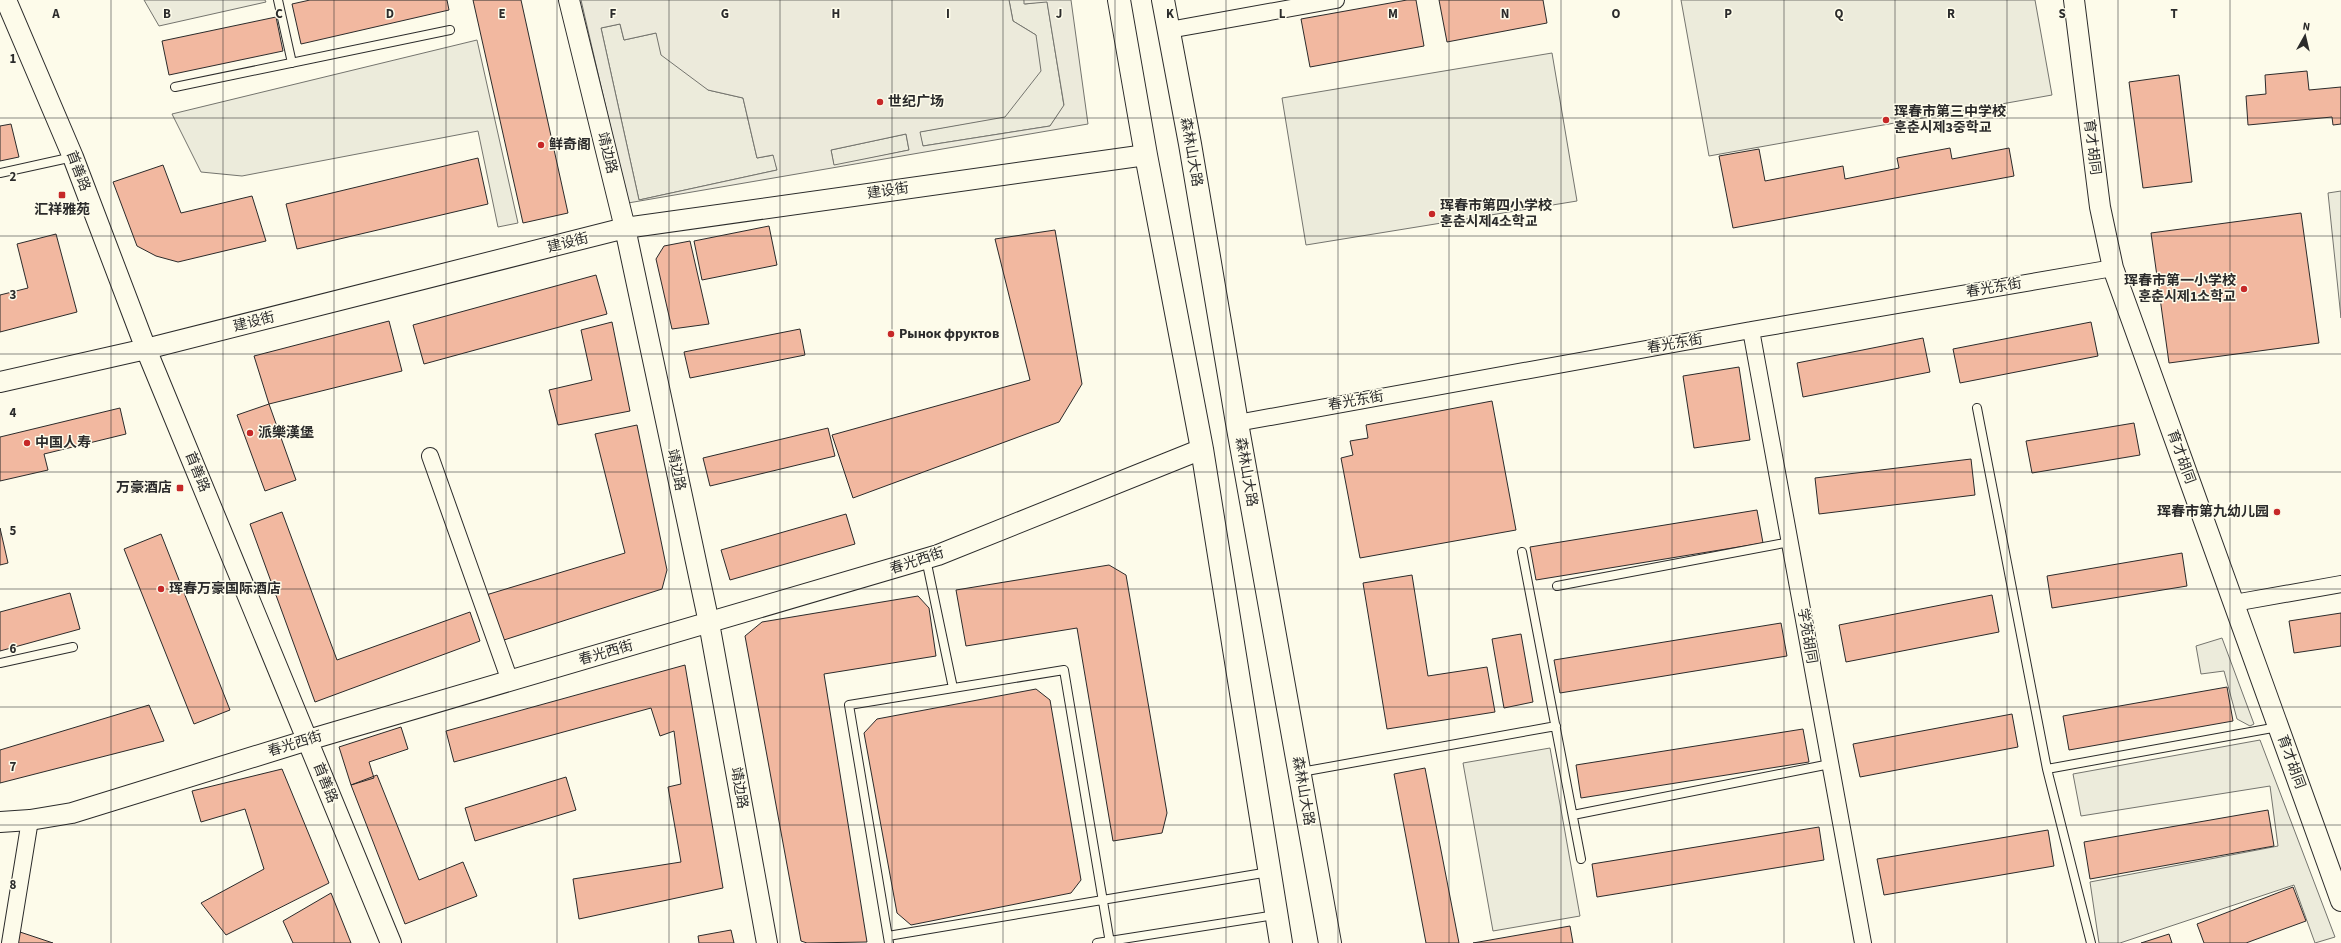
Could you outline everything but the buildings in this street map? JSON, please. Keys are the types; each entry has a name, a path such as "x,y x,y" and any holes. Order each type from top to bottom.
{"main road":[{"path":"1119,0 1146,155 1202,449 1281,943"},
{"name":"森林山大路","path":"1163,0 1190,144 1237,423 1330,943"}],"street":[{"name":"首善路","path":"6,0 73,157 146,349 391,943"},
{"name":"靖边路","path":"569,0 625,228 709,623 766,943"},
{"path":"1169,30 1336,0"},
{"name":"育才胡同","path":"2074,0 2100,207 2113,268 2341,901"},
{"name":"建设街","path":"0,382 146,349 625,228 1146,155"},
{"name":"春光东街","path":"1237,423 1751,330 2113,268"},
{"name":"学苑胡同","path":"1751,330 1863,943"},
{"name":"春光西街","path":"0,822 30,820 72,813 308,740 926,559 1202,449"},
{"path":"430,456 510,681"},
{"path":"2234,602 2341,584"},
{"path":"10,943 30,820"}],"lane":[{"path":"278,0 292,63"},
{"path":"175,87 450,30"},
{"path":"0,173 73,157"},
{"path":"1976,408 2047,769 2091,943"},
{"path":"1557,586 1790,542"},
{"path":"1522,552 1581,859"},
{"path":"926,559 953,688"},
{"path":"0,663 73,646"},
{"path":"1110,942 1102,900 1064,670 849,705 888,939 1102,900 1269,872"},
{"path":"1300,772 1556,726"},
{"path":"2047,769 2278,727"},
{"path":"1573,815 1830,764"},
{"path":"1097,943 1276,915"}],"shaded area":[{"path":"144,0 265,0 266,2 159,26"},
{"name":"世纪广场","path":"581,0 1009,0 1013,21 1036,35 1041,71 1005,117 920,132 923,146 1050,126 1064,105 1047,2 1024,4 1024,0 1071,0 1088,124 628,203","holes":["620,24 624,40 656,33 661,55 708,90 743,98 757,158 773,155 777,170 639,200 601,28","906,134 909,150 834,165 831,150"]},
{"path":"1009,0 1024,0 1025,4 1047,1 1064,106 1050,126 923,146 919,132 1005,116 1036,35 1013,21"},
{"path":"1681,0 2035,0 2052,95 1709,156"},
{"path":"620,24 624,40 656,33 708,90 743,98 757,158 774,155 777,170 639,200 601,28"},
{"path":"477,40 518,223 498,227 478,131 242,176 201,172 172,114"},
{"path":"1552,53 1577,201 1306,245 1282,98"},
{"path":"906,134 909,150 834,166 831,150"},
{"path":"2341,191 2341,318 2328,193"},
{"path":"2222,638 2254,724 2250,726 2237,719 2224,671 2201,674 2196,646"},
{"path":"2260,740 2335,937 2315,943 2294,885 2120,943 2099,943 2090,882 2278,846 2270,786 2081,816 2073,774"},
{"path":"1550,748 1580,916 1493,931 1463,763"}],"place":[{"name":"世纪广场","path":"880,102"},
{"name":"珲春市第三中学校 훈춘시제3중학교","path":"1886,120"},
{"name":"鲜奇阁","path":"541,145"},
{"name":"汇祥雅苑","path":"62,195"},
{"name":"珲春市第四小学校 훈춘시제4소학교","path":"1432,214"},
{"name":"珲春市第一小学校 훈춘시제1소학교","path":"2244,289"},
{"name":"Рынок фруктов","path":"891,334"},
{"name":"派樂漢堡","path":"250,433"},
{"name":"中国人寿","path":"27,443"},
{"name":"万豪酒店","path":"180,488"},
{"name":"珲春市第九幼儿园","path":"2277,512"},
{"name":"珲春万豪国际酒店","path":"161,589"}]}
